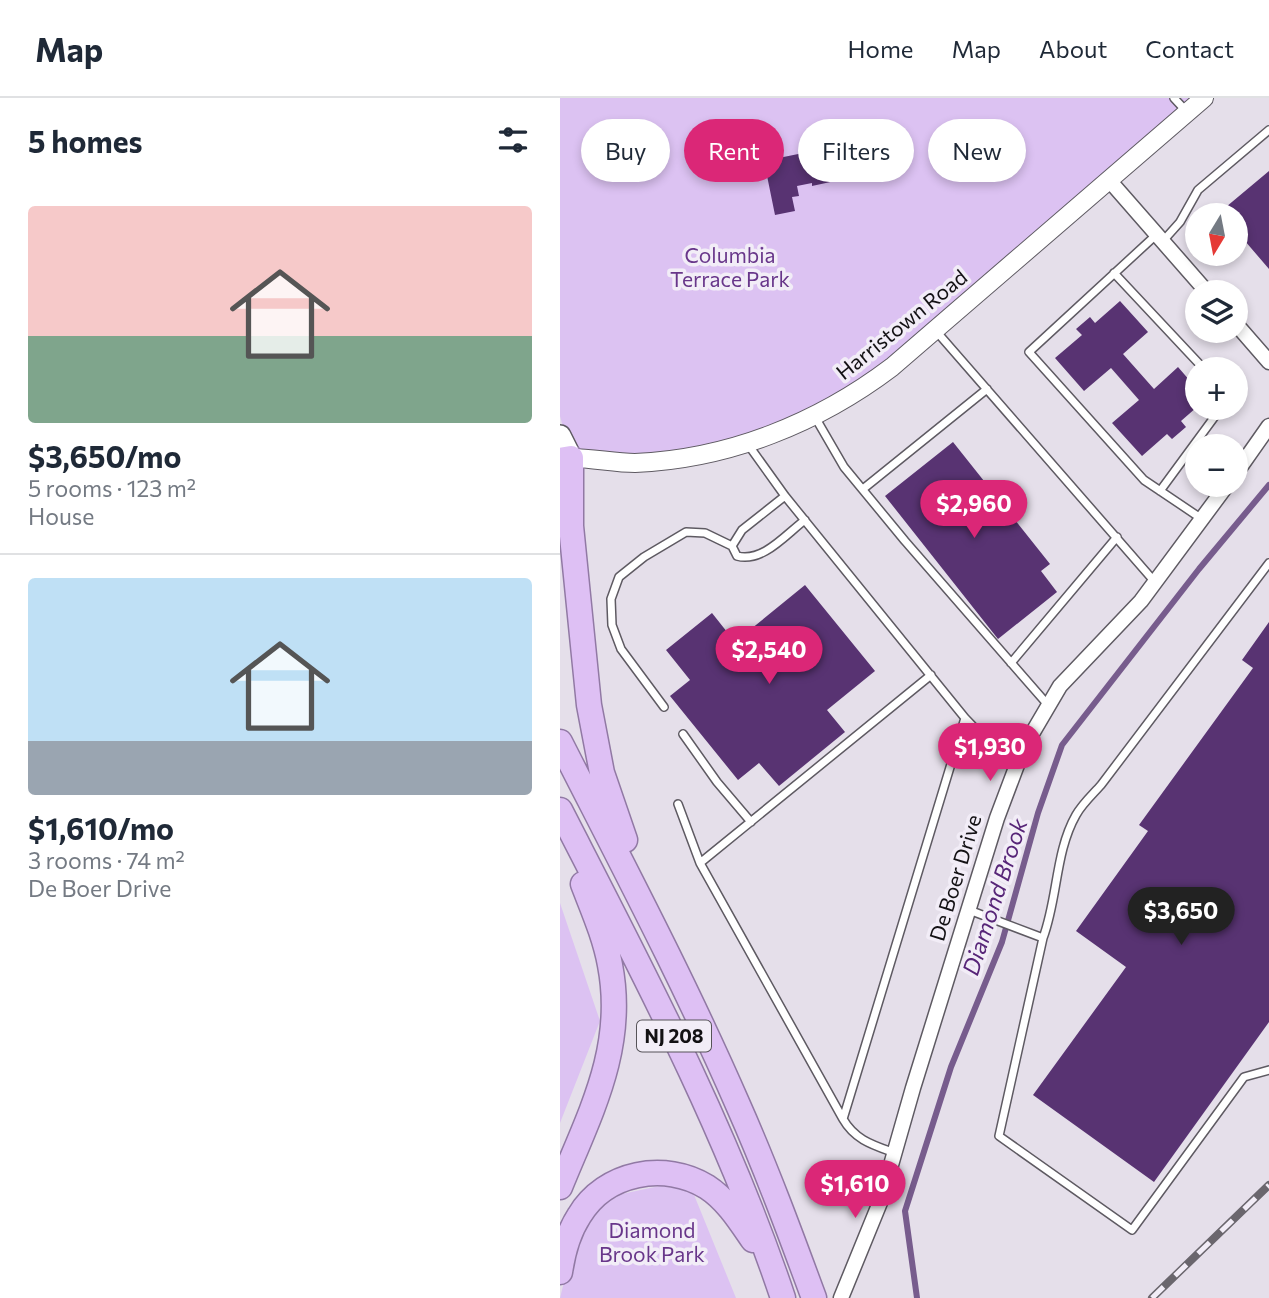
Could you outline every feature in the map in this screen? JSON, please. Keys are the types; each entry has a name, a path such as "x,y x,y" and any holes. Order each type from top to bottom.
{"highway":[{"path":"564,452 594,741 612,805 681,980"},
{"name":"NJ 208","path":"560,742 681,980 738,1105 814,1298"},
{"name":"NJ 208","path":"560,810 708,1107 742,1186 783,1298"},
{"path":"560,821 610,964 615,1025 611,1053 602,1081 560,1187"},
{"path":"560,1272 569,1234 579,1214 594,1198 613,1184 637,1174 662,1172 684,1177 706,1187 722,1199 774,1269"}],"street":[{"name":"Harristown Road","path":"564,452 636,463 679,458 747,443 815,416 861,391 1204,98"},
{"path":"1109,180 1197,280"},
{"path":"1248,337 1268,358"},
{"path":"1248,456 1269,426"},
{"name":"De Boer Drive","path":"841,1298 881,1200 968,909 1023,748 1060,686 1141,601 1218,497"}],"lane":[{"path":"1174,98 1187,112"},
{"path":"1202,519 1144,480 1029,352 1114,274 1180,222 1198,190 1269,130"},
{"path":"1114,274 1193,357"},
{"path":"935,330 1154,582"},
{"path":"863,489 987,389"},
{"path":"815,416 845,467 905,541 1048,705"},
{"path":"1160,491 1212,420"},
{"path":"747,443 804,520 965,718 1014,769"},
{"path":"732,546 741,530 785,496"},
{"path":"664,708 621,649 612,625 611,599 619,577 645,557 686,532 705,533 732,546 737,556 747,559 761,555 804,520"},
{"path":"1011,663 1117,537"},
{"path":"1269,564 1076,814 1062,852 1050,920 1043,938 999,1136 1132,1230 1244,1077 1269,1070"},
{"path":"700,863 931,675"},
{"path":"843,1119 965,718"},
{"path":"684,734 751,822"},
{"path":"678,804 700,863 849,1130 864,1142 895,1153"},
{"path":"968,909 1043,938"}],"green space":[{"name":"Columbia Terrace Park","path":"560,98 1204,98 861,391 721,450 571,458 560,416"},
{"path":"560,903 600,1021 560,1123"},
{"name":"Diamond Brook Park","path":"688,1180 736,1298 560,1298 584,1202"}],"building":[{"path":"798,154 798,182 830,182 797,186 799,196 792,197 795,211 775,215 768,182 784,182 784,157"},
{"path":"1269,171 1269,269 1248,244 1248,203 1231,203"},
{"path":"1120,301 1148,332 1123,354 1154,389 1178,367 1185,375 1185,418 1181,421 1186,427 1172,439 1167,434 1142,456 1112,423 1139,400 1111,368 1084,391 1055,358 1082,335 1076,329 1090,317 1095,323"},
{"path":"953,442 1050,564 1041,571 1057,592 998,639 885,496"},
{"path":"805,585 875,671 827,710 845,732 779,786 759,763 738,780 670,696 690,680 666,650 712,613 735,642"},
{"path":"1269,622 1269,1022 1154,1182 1033,1095 1126,967 1076,931 1148,831 1139,825 1253,668 1242,660"}],"waterway":[{"name":"Diamond Brook","path":"917,1298 905,1211 951,1067 1002,942 1038,813 1062,745 1199,569 1269,485"}],"railway":[{"path":"1152,1298 1269,1185"}]}
